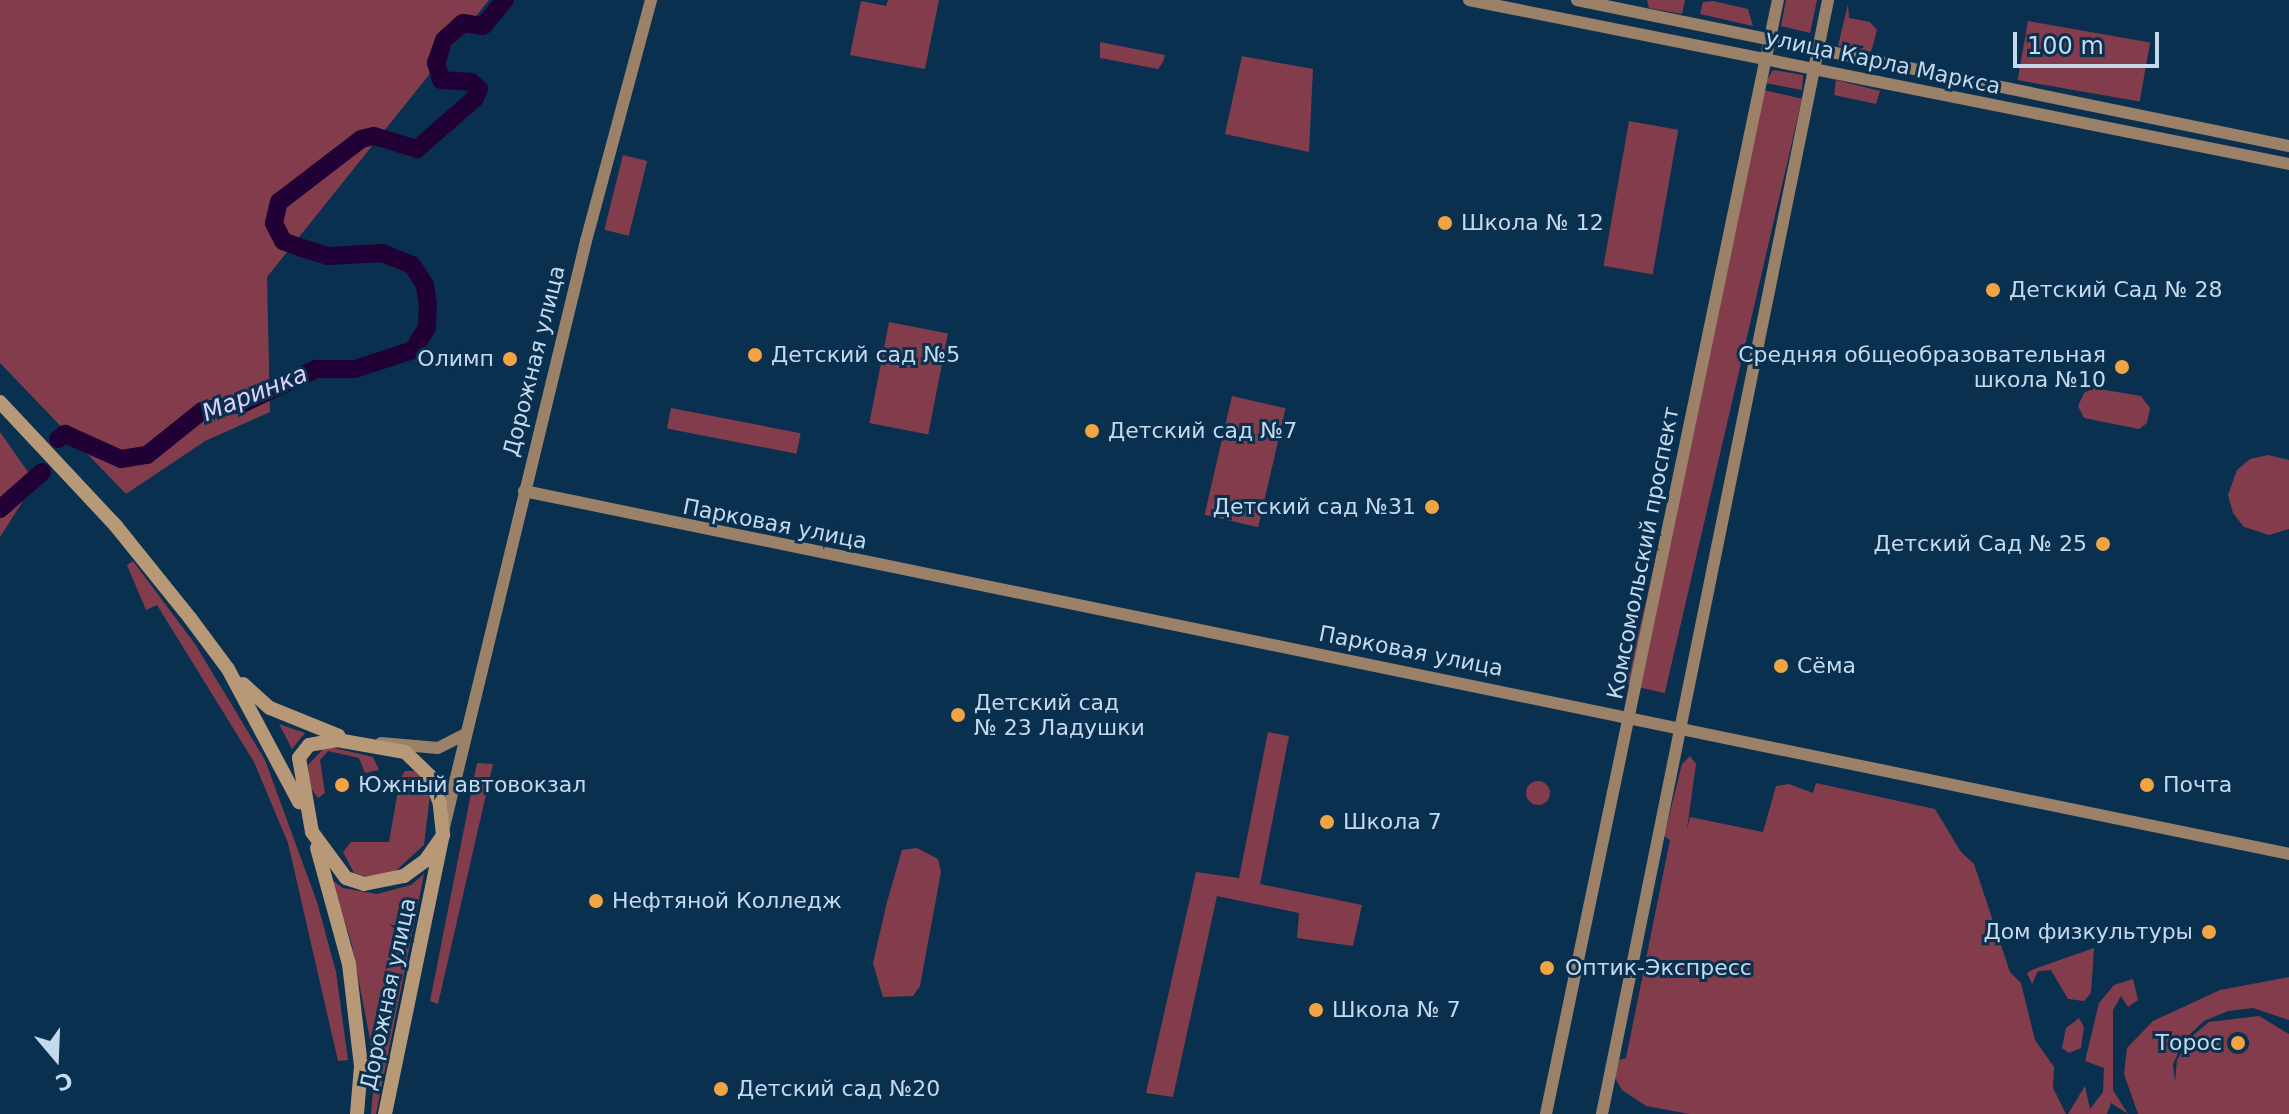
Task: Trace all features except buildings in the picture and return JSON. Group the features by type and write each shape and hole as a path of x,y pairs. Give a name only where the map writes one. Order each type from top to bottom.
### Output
{"main road":[{"name":"Дорожная улица","path":"385,1114 465,734 524,491 651,0"},
{"name":"улица Карла Маркса","path":"1469,0 1816,66 2289,164"},
{"name":"улица Карла Маркса","path":"1577,0 2289,146"},
{"name":"Комсомольский проспект","path":"1546,1114 1778,0"},
{"path":"1602,1114 1683,728 1828,0"},
{"path":"0,402 116,526 228,669 270,708 353,739 372,742 438,748 465,734"},
{"name":"Парковая улица","path":"524,491 2289,854"},
{"name":"Дорожная улица","path":"228,669 311,828 349,964 361,1066 357,1114"},
{"path":"353,739 309,745 299,758 311,828 340,873 364,884 390,881 415,870 443,831 425,768 405,752 372,742"}],"shaded area":[{"path":"0,0 489,0 267,277 270,412 205,441 126,494 0,363"},
{"path":"888,0 939,0 925,69 850,55 861,1 886,6"},
{"path":"1647,0 1685,0 1682,14 1649,8"},
{"path":"1786,0 1817,0 1810,33 1781,26"},
{"path":"1713,1 1748,9 1753,26 1700,14 1703,2"},
{"path":"1848,4 1849,18 1870,22 1877,30 1871,52 1838,46"},
{"path":"2028,21 2150,43 2140,102 2018,80"},
{"path":"1100,42 1165,55 1158,69 1100,58"},
{"path":"1242,56 1313,69 1309,152 1225,134"},
{"path":"1773,70 1803,75 1802,90 1765,83"},
{"path":"1836,80 1880,91 1876,104 1834,95"},
{"path":"1764,90 1802,99 1665,693 1627,684"},
{"path":"1629,121 1678,130 1653,274 1603,266"},
{"path":"623,155 647,161 629,236 604,230"},
{"path":"889,322 948,333 928,435 869,423"},
{"path":"2093,388 2141,396 2150,408 2147,423 2139,429 2084,418 2078,406 2084,393"},
{"path":"1232,396 1286,408 1258,527 1205,515"},
{"path":"671,408 801,433 797,454 667,429"},
{"path":"0,432 35,482 0,537"},
{"path":"2268,455 2289,460 2289,529 2269,535 2244,527 2233,513 2228,495 2237,470 2250,459"},
{"path":"133,561 195,644 265,760 317,902 336,972 348,1060 338,1061 288,843 254,762 157,605 146,610 127,565"},
{"path":"279,724 305,733 292,749"},
{"path":"1268,732 1289,736 1260,884 1362,905 1353,946 1297,938 1299,913 1217,896 1173,1097 1146,1093 1196,872 1239,878"},
{"path":"326,746 373,757 379,770 365,773 359,758 328,751 320,760 325,793 318,798 309,786 308,765"},
{"path":"1690,756 1696,764 1687,829 1690,817 1763,832 1776,786 1789,784 1813,793 1816,783 1935,809 1961,852 1974,864 2010,972 2021,983 2035,1040 2054,1067 2053,1088 2066,1114 1689,1114 1646,1106 1622,1090 1615,1078 1619,1060 1626,1058 1670,840 1664,836 1682,764"},
{"path":"477,763 493,764 438,1004 430,1001"},
{"path":"405,771 415,771 427,782 430,795 424,845 391,875 371,878 354,873 343,852 351,842 389,842 400,779"},
{"path":"1538,781 1547,784 1550,793 1547,802 1538,805 1529,802 1526,793 1529,784"},
{"path":"917,848 938,859 941,872 920,986 913,996 883,997 873,963 902,850"},
{"path":"424,874 376,1114 371,1114 375,1066 352,945 332,880 343,888 377,894 411,885"},
{"path":"2094,948 2091,993 2084,1001 2068,999 2051,970 2038,971 2032,984 2027,973"},
{"name":"Торос","path":"2289,977 2289,1020 2253,1008 2228,1011 2204,1021 2185,1039 2173,1064 2175,1082 2177,1060 2190,1038 2209,1022 2259,1016 2289,1034 2289,1114 2138,1114 2124,1074 2127,1048 2153,1021 2220,990"},
{"path":"2133,979 2138,1000 2128,1007 2121,996 2113,1010 2113,1090 2128,1114 2111,1103 2107,1114 2068,1114 2085,1086 2090,1109 2103,1092 2104,1068 2085,1061 2099,1003 2114,985"},
{"path":"2079,1018 2084,1027 2081,1048 2069,1053 2062,1048 2066,1028"}],"waterway":[{"name":"Маринка","path":"58,439 65,434 121,459 147,455 202,411 244,403 316,369 355,369 413,350 427,328 428,305 425,285 412,265 383,253 328,256 283,241 274,223 279,202 361,139 374,136 417,149 475,98 479,89 471,82 441,80 436,63 444,40 463,23 483,26 505,0"},
{"name":"Маринка","path":"0,509 42,472"}],"place":[{"name":"Школа № 12","path":"1445,223"},
{"name":"Детский Сад № 28","path":"1993,290"},
{"name":"Детский сад №5","path":"755,355"},
{"name":"Олимп","path":"510,359"},
{"name":"Средняя общеобразовательная школа №10","path":"2122,367"},
{"name":"Детский сад №7","path":"1092,431"},
{"name":"Детский сад №31","path":"1432,507"},
{"name":"Детский Сад № 25","path":"2103,544"},
{"name":"Сёма","path":"1781,666"},
{"name":"Детский сад № 23 Ладушки","path":"958,715"},
{"name":"Южный автовокзал","path":"342,785"},
{"name":"Почта","path":"2147,785"},
{"name":"Школа 7","path":"1327,822"},
{"name":"Нефтяной Колледж","path":"596,901"},
{"name":"Дом физкультуры","path":"2209,932"},
{"name":"Оптик-Экспресс","path":"1547,968"},
{"name":"Школа № 7","path":"1316,1010"},
{"name":"Торос","path":"2238,1043"},
{"name":"Детский сад №20","path":"721,1089"}]}
